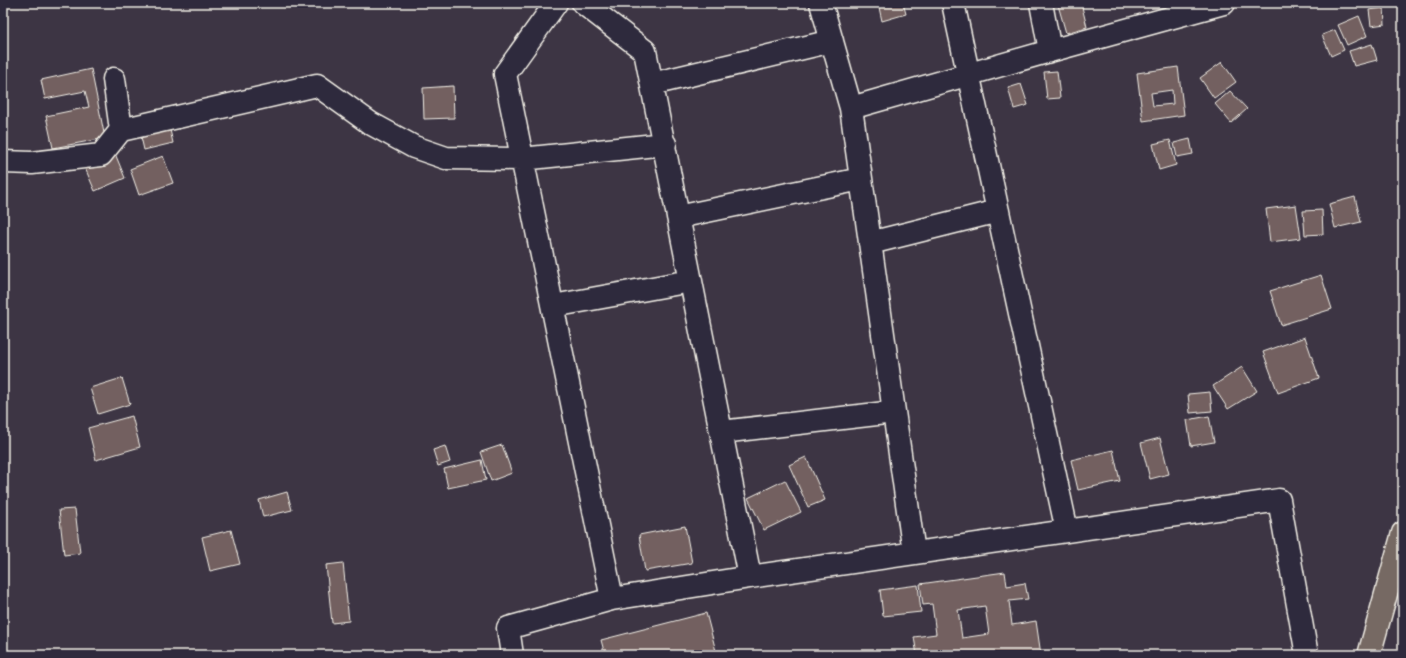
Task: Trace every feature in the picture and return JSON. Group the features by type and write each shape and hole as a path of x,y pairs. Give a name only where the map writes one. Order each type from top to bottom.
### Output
{"main road":[{"path":"1369,655 1403,533"}],"street":[{"path":"556,3 505,74 612,599"},
{"path":"583,3 645,51 665,144 678,217 750,577"},
{"path":"821,3 850,108 914,553"},
{"path":"953,3 1067,531"},
{"path":"1041,3 1050,51"},
{"path":"850,108 1224,3"},
{"path":"652,84 832,41"},
{"path":"114,79 121,130"},
{"path":"3,162 32,163 102,155 121,130 317,85 370,123 414,147 446,158 522,159 665,144"},
{"path":"678,217 861,179"},
{"path":"870,243 998,211"},
{"path":"553,306 691,281"},
{"path":"721,432 894,412"},
{"path":"512,655 508,628 612,599 750,577 1279,500 1307,655"}],"building":[{"path":"878,3 903,3 906,14 882,21"},
{"path":"1066,3 1081,3 1087,27 1066,33 1058,5"},
{"path":"1132,3 1155,3 1155,4 1132,5"},
{"path":"1384,8 1385,24 1371,26 1369,10"},
{"path":"1359,16 1367,36 1347,45 1338,25"},
{"path":"1335,30 1344,50 1331,56 1322,35"},
{"path":"1372,44 1377,60 1354,66 1349,51"},
{"path":"1222,62 1236,82 1214,98 1200,78"},
{"path":"1178,67 1184,115 1143,121 1137,73","holes":["1172,90 1173,104 1153,106 1151,93"]},
{"path":"91,69 105,138 53,148 46,116 89,107 85,91 45,99 41,80"},
{"path":"1057,71 1060,98 1047,99 1044,72"},
{"path":"1021,84 1028,105 1014,109 1008,88"},
{"path":"453,86 454,118 424,119 423,88"},
{"path":"1230,91 1247,109 1231,123 1215,104"},
{"path":"168,121 173,143 144,150 139,128"},
{"path":"1190,139 1193,154 1177,157 1174,143"},
{"path":"1170,140 1176,165 1159,170 1153,144"},
{"path":"116,156 125,178 95,191 85,168"},
{"path":"163,156 173,183 139,195 130,169"},
{"path":"1355,197 1361,222 1335,228 1329,204"},
{"path":"1296,205 1301,238 1270,242 1266,209"},
{"path":"1322,210 1323,234 1305,235 1303,211"},
{"path":"1321,275 1332,309 1281,325 1270,291"},
{"path":"1305,337 1319,378 1278,393 1263,352"},
{"path":"1242,367 1257,391 1228,409 1213,386"},
{"path":"122,378 130,404 98,414 90,388"},
{"path":"1210,392 1212,411 1190,413 1188,394"},
{"path":"132,416 140,447 96,460 88,428"},
{"path":"1209,416 1214,442 1191,446 1187,420"},
{"path":"1160,438 1169,474 1150,479 1141,443"},
{"path":"502,445 512,473 491,481 481,452"},
{"path":"445,446 450,462 438,466 433,450"},
{"path":"1113,450 1120,481 1078,490 1071,460"},
{"path":"806,457 825,500 808,507 789,465"},
{"path":"482,460 486,480 448,488 444,469"},
{"path":"785,480 801,512 764,530 748,498"},
{"path":"287,492 292,510 263,517 259,500"},
{"path":"75,509 80,553 64,555 59,510"},
{"path":"685,526 692,563 645,571 639,535"},
{"path":"231,530 240,564 210,571 202,537"},
{"path":"343,563 349,621 332,623 326,565"},
{"path":"1005,572 1007,586 1025,583 1028,599 1009,601 1012,625 1036,621 1041,655 917,655 914,637 936,634 932,604 923,605 920,584","holes":["985,606 989,634 962,638 958,610"]},
{"path":"918,585 921,612 883,616 880,590"},
{"path":"706,613 717,655 605,655 601,640"}]}
